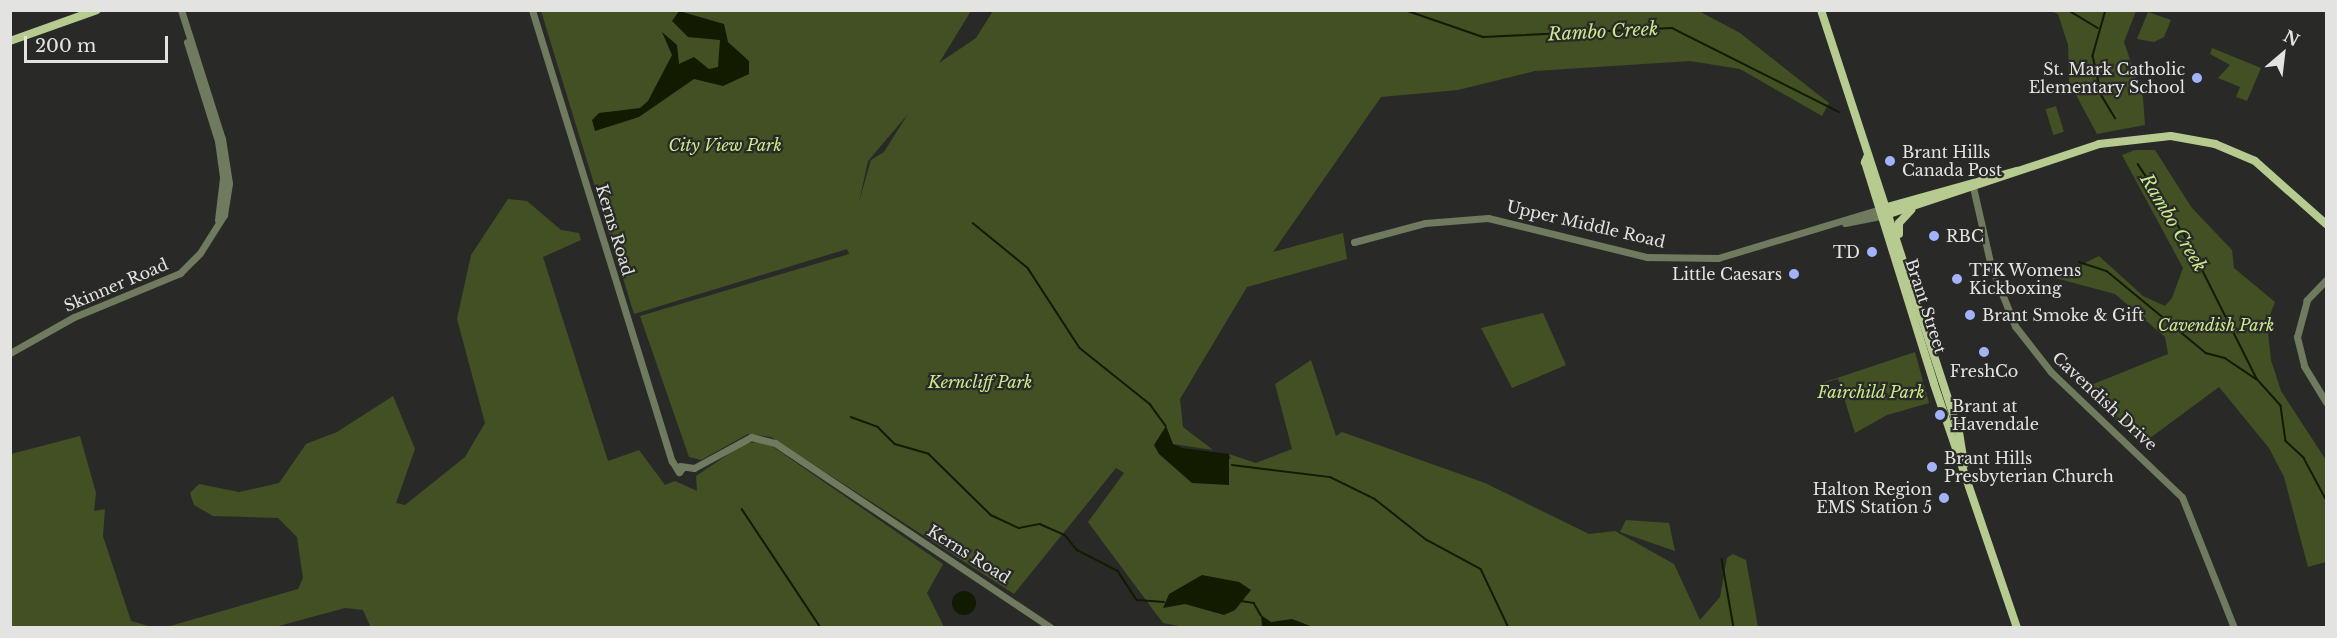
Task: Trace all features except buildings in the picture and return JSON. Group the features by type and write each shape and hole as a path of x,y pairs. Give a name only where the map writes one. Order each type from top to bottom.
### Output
{"main road":[{"path":"10,40 97,10"},
{"name":"Brant Street","path":"1821,10 1964,465 2018,627"},
{"name":"Upper Middle Road","path":"1885,211 2116,140 2194,139 2256,161 2326,224"},
{"name":"Upper Middle Road","path":"1885,211 1916,206 2017,171"},
{"path":"1899,245 1899,222 1916,206"},
{"name":"Brant Street","path":"1885,211 1899,245 1966,457 1964,465"}],"street":[{"name":"Skinner Road","path":"10,353 74,317 175,276 200,254 217,226 227,199 228,166 179,10"},
{"name":"Kerns Road","path":"532,10 673,457 682,470 705,463 745,439 761,437 1009,595 1051,627"},
{"name":"Cavendish Drive","path":"1972,187 1990,266 2016,326 2052,372 2182,497 2234,627"},
{"name":"Upper Middle Road","path":"1354,242 1432,222 1488,218 1637,255 1685,260 1731,256 1885,211"},
{"path":"2326,280 2307,300 2297,338 2304,366 2326,402"}],"green space":[{"path":"541,11 971,11 939,63 976,38 993,11 1699,11 1740,33 1829,103 1822,116 1740,69 1690,61 1535,71 1458,90 1381,97 1273,252 1343,233 1347,259 1247,287 1180,399 1183,427 1213,450 1173,444 1166,427 1162,438 1189,454 1231,459 1229,454 1256,463 1292,449 1275,384 1311,360 1336,436 1342,432 1485,483 1589,534 1615,531 1674,564 1700,620 1720,597 1727,558 1733,554 1746,560 1758,627 1184,627 1163,623 1088,522 1124,473 1116,468 1014,594 771,437 748,434 701,460 689,457 640,316 849,254 847,249 634,314","holes":["908,114 884,152 871,160 859,202 868,161"]},
{"path":"2051,11 2136,11 2124,42 2143,98 2145,125 2097,134 2069,82 2068,45 2058,14"},
{"path":"2148,12 2171,20 2164,37 2154,42 2137,39"},
{"path":"2212,48 2261,68 2247,101 2236,97 2240,87 2218,78 2230,65 2210,54"},
{"path":"2056,106 2064,132 2053,135 2045,109"},
{"name":"Cavendish Park","path":"2135,150 2155,150 2192,208 2232,250 2234,268 2275,302 2267,323 2271,360 2281,391 2326,460 2326,562 2308,567 2284,477 2269,448 2219,387 2142,444 2081,389 2168,354 2165,337 2115,294 2055,278 2099,256 2143,296 2165,306 2172,298 2183,268 2122,155"},
{"path":"508,199 527,201 561,230 579,233 581,240 543,257 608,461 639,450 665,485 675,481 697,491 696,476 745,443 766,442 943,564 927,593 944,627 371,628 363,610 345,608 275,627 163,628 298,589 303,578 297,537 278,518 213,516 194,505 190,493 199,484 239,492 279,483 306,444 337,432 393,396 415,449 396,503 405,505 465,457 485,423 457,319 471,255"},
{"path":"1543,313 1566,365 1512,388 1481,328"},
{"name":"Fairchild Park","path":"1915,352 1929,403 1887,415 1855,433 1838,379 1813,386"},
{"path":"80,436 96,493 94,511 105,509 103,536 131,621 152,627 11,627 11,454"},
{"path":"1626,520 1669,523 1675,551 1620,532"}],"shaded area":[{"path":"679,11 724,24 728,42 749,61 749,74 723,86 694,79 639,117 595,131 592,120 599,113 640,108 648,101 672,55 662,32 677,45 679,64 694,57 709,69 718,67 720,40 688,37 672,21"},
{"path":"1166,426 1173,444 1182,448 1229,454 1229,485 1192,483 1159,454 1154,445"},
{"path":"1202,575 1239,582 1251,590 1235,610 1224,615 1185,604 1163,608 1169,594"},
{"path":"964,591 973,594 976,603 973,612 964,615 955,612 952,603 955,594"},
{"path":"1261,615 1271,622 1292,619 1313,627 1262,627"}],"waterway":[{"name":"Rambo Creek","path":"1405,10 1483,37 1672,28 1839,112"},
{"path":"2068,10 2098,28"},
{"name":"Rambo Creek","path":"2106,10 2093,56 2102,96 2115,118"},
{"name":"Rambo Creek","path":"2138,164 2187,239 2257,379 2281,406 2286,441 2304,458 2326,499"},
{"path":"973,223 1028,268 1080,348 1150,404 1166,426"},
{"path":"2079,262 2107,271 2206,353 2225,358 2256,379"},
{"path":"851,417 878,427 895,444 929,454 991,515 1019,528 1040,524 1065,535 1077,550 1118,571 1137,600 1164,602"},
{"path":"1232,465 1330,477 1375,499 1427,540 1481,569 1509,628"},
{"path":"742,509 821,628"},
{"path":"1722,559 1734,628"},
{"path":"1241,601 1254,603 1261,615"}],"place":[{"name":"St. Mark Catholic Elementary School","path":"2197,78"},
{"name":"Brant Hills Canada Post","path":"1890,161"},
{"name":"RBC","path":"1934,236"},
{"name":"TD","path":"1872,252"},
{"name":"Little Caesars","path":"1794,274"},
{"name":"TFK Womens Kickboxing","path":"1957,279"},
{"name":"Brant Smoke & Gift","path":"1970,315"},
{"name":"FreshCo","path":"1984,352"},
{"name":"Brant at Havendale","path":"1940,415"},
{"name":"Brant Hills Presbyterian Church","path":"1932,467"},
{"name":"Halton Region EMS Station 5","path":"1944,498"}],"park label":[{"name":"City View Park","path":"725,145"},
{"name":"Kerncliff Park","path":"980,382"}]}
